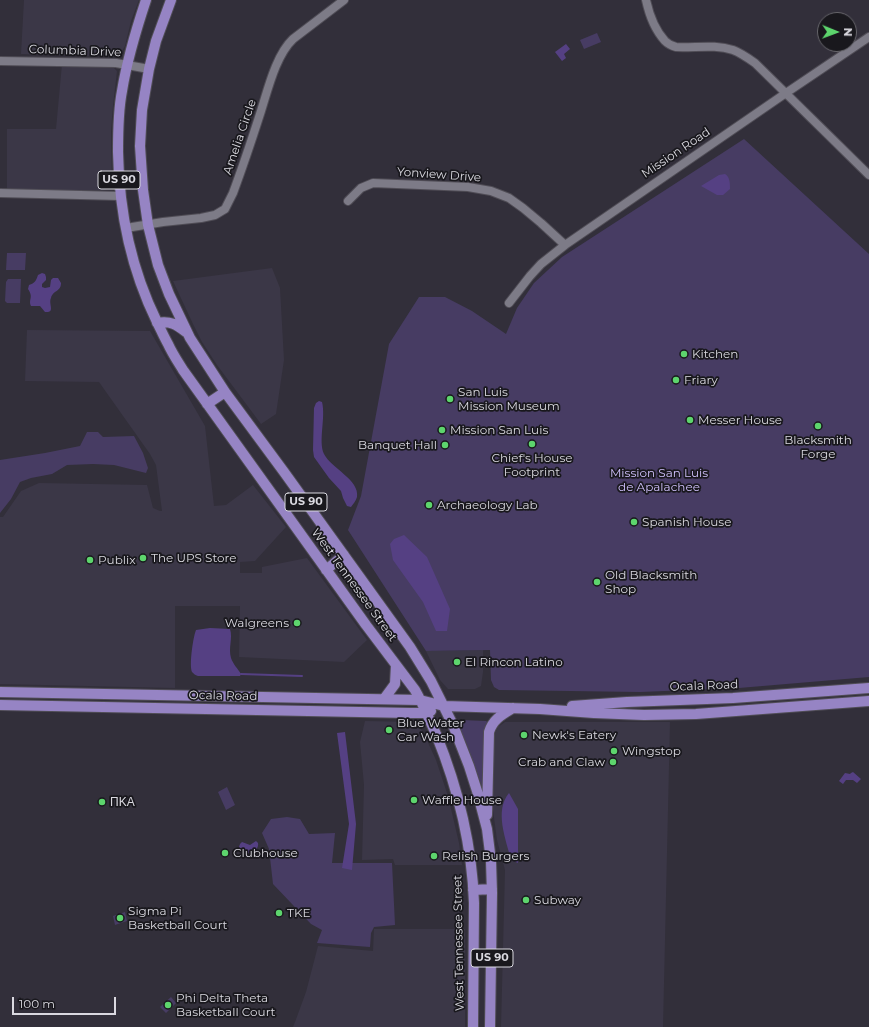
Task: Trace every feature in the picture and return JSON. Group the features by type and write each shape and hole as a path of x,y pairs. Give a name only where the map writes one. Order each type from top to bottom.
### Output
{"main road":[{"name":"West Tennessee Street","path":"146,0 134,38 121,92 118,134 120,196 129,247 138,276 167,344 184,370 326,570 415,690 426,713 440,745 456,791 469,852 473,890 473,1027"},
{"name":"West Tennessee Street","path":"171,0 156,41 149,69 142,110 140,146 143,190 148,225 158,265 169,294 188,334 225,392 410,647 431,681 453,724 469,766 487,829 491,861 492,952 490,1027"},
{"path":"157,323 169,322 188,334"},
{"path":"207,404 225,392"},
{"path":"326,570 344,556"},
{"path":"384,699 395,684 396,665"},
{"name":"Ocala Road","path":"594,709 627,702 733,698 869,688"},
{"name":"Ocala Road","path":"0,692 420,700 444,706 594,709 663,714 747,711 869,701"},
{"path":"663,701 663,714"},
{"name":"Ocala Road","path":"0,705 426,713 444,706"},
{"path":"487,829 487,769 489,732 495,720 513,708"},
{"path":"473,890 492,889"},
{"path":"473,953 492,952"}],"street":[{"name":"Amelia Circle","path":"126,228 201,218 215,215 225,209 233,193 272,77 284,50 293,39 344,0"},
{"path":"646,0 655,24 665,41 676,47 720,48 735,51 755,63 869,175"},
{"name":"Mission Road","path":"509,303 541,264 565,245 869,37"},
{"name":"Columbia Drive","path":"0,61 116,63 149,69"},
{"name":"Yonview Drive","path":"348,201 361,188 373,182 468,187 492,191 509,198 523,208 541,222 565,245"},
{"path":"0,193 120,196"},
{"path":"327,711 329,698"}],"shaded area":[{"path":"24,0 139,0 131,21 125,46 120,54 101,56 21,54"},
{"path":"566,44 570,49 564,54 566,58 562,61 555,52"},
{"path":"62,64 100,65 114,68 117,71 111,131 112,186 105,190 7,190 7,129 56,129"},
{"path":"725,174 729,178 730,189 723,195 717,195 701,186 719,175"},
{"path":"272,268 280,288 284,360 276,414 261,424 217,365 202,342 173,281"},
{"path":"42,273 45,274 46,280 42,284 42,287 50,287 51,280 53,278 58,278 61,283 60,288 52,295 50,300 51,310 48,312 45,312 40,306 31,306 30,304 31,294 28,289 29,285 34,283 38,275"},
{"path":"27,330 150,331 205,426 214,506 226,505 253,485 286,527 255,561 240,562 240,573 262,573 262,567 307,558 367,640 344,662 239,657 240,606 175,606 175,688 0,684 0,517 3,517 21,491 39,483 147,485 153,508 162,511 156,465 150,454 99,382 25,381"},
{"path":"319,401 322,402 323,408 322,449 328,459 350,480 357,491 357,497 351,507 347,506 341,491 329,478 314,457 314,408 316,403"},
{"path":"404,535 427,557 450,609 447,631 436,631 423,602 393,560 390,544 394,539"},
{"path":"210,628 230,629 231,658 241,674 240,676 198,676 192,672 191,664 193,641 196,630"},
{"name":"El Rincon Latino","path":"483,650 483,672 481,686 475,689 448,689 440,680 426,651"},
{"path":"365,721 413,722 418,725 424,734 436,760 448,796 459,843 462,865 395,865 393,859 362,860 364,785 360,742"},
{"path":"505,722 670,722 663,1027 501,1027 505,870 497,840 493,810 494,735 498,727"},
{"path":"345,732 356,824 352,870 342,868 349,824 337,733"},
{"path":"853,772 861,779 857,783 853,780 846,780 843,784 839,781 845,773 850,774"},
{"path":"509,793 518,809 518,863 511,860 502,825 502,808"},
{"path":"256,841 258,846 251,854 245,852 239,847 242,842 250,845"},
{"path":"374,929 465,929 465,1027 293,1027 306,992 318,946 373,951"}],"green space":[{"path":"597,33 601,42 584,49 580,40"},
{"name":"Mission San Luis de Apalachee","path":"744,139 869,254 869,677 739,688 640,692 499,690 494,687 491,680 490,650 426,651 348,530 361,496 389,344 419,297 445,297 472,311 506,334 517,308 534,283 562,257"},
{"path":"7,253 26,253 25,270 6,270"},
{"path":"8,279 21,279 20,303 7,303 5,301 6,282"},
{"path":"87,432 98,432 103,437 134,436 143,453 148,468 146,473 114,465 67,465 52,474 31,478 20,482 11,499 0,513 0,460 80,446"},
{"path":"461,720 486,721 489,723 483,790 459,726 461,726 459,722"},
{"path":"227,787 235,805 226,810 218,792"},
{"path":"287,817 300,819 309,834 335,833 332,863 392,863 395,925 374,927 371,933 370,947 317,943 322,930 311,924 273,884 269,849 262,833 271,819"},
{"name":"Sigma Pi Basketball Court","path":"125,912 127,921 115,925 113,916"},
{"name":"Phi Delta Theta Basketball Court","path":"171,997 176,1003 166,1013 160,1007"}],"waterway":[{"path":"241,674 302,676"}],"place":[{"name":"Kitchen","path":"684,354"},
{"name":"Friary","path":"676,380"},
{"name":"San Luis Mission Museum","path":"450,399"},
{"name":"Messer House","path":"690,420"},
{"name":"Blacksmith Forge","path":"818,426"},
{"name":"Mission San Luis","path":"442,430"},
{"name":"Chief's House Footprint","path":"532,444"},
{"name":"Banquet Hall","path":"445,445"},
{"name":"Archaeology Lab","path":"429,505"},
{"name":"Spanish House","path":"634,522"},
{"name":"The UPS Store","path":"143,558"},
{"name":"Publix","path":"90,560"},
{"name":"Old Blacksmith Shop","path":"597,582"},
{"name":"Walgreens","path":"297,623"},
{"name":"El Rincon Latino","path":"457,662"},
{"name":"Blue Water Car Wash","path":"389,730"},
{"name":"Newk's Eatery","path":"524,735"},
{"name":"Wingstop","path":"614,751"},
{"name":"Crab and Claw","path":"613,762"},
{"name":"Waffle House","path":"414,800"},
{"name":"ΠΚΑ","path":"102,802"},
{"name":"Clubhouse","path":"225,853"},
{"name":"Relish Burgers","path":"434,856"},
{"name":"Subway","path":"526,900"},
{"name":"TKE","path":"279,913"},
{"name":"Sigma Pi Basketball Court","path":"120,918"},
{"name":"Phi Delta Theta Basketball Court","path":"168,1005"}]}
